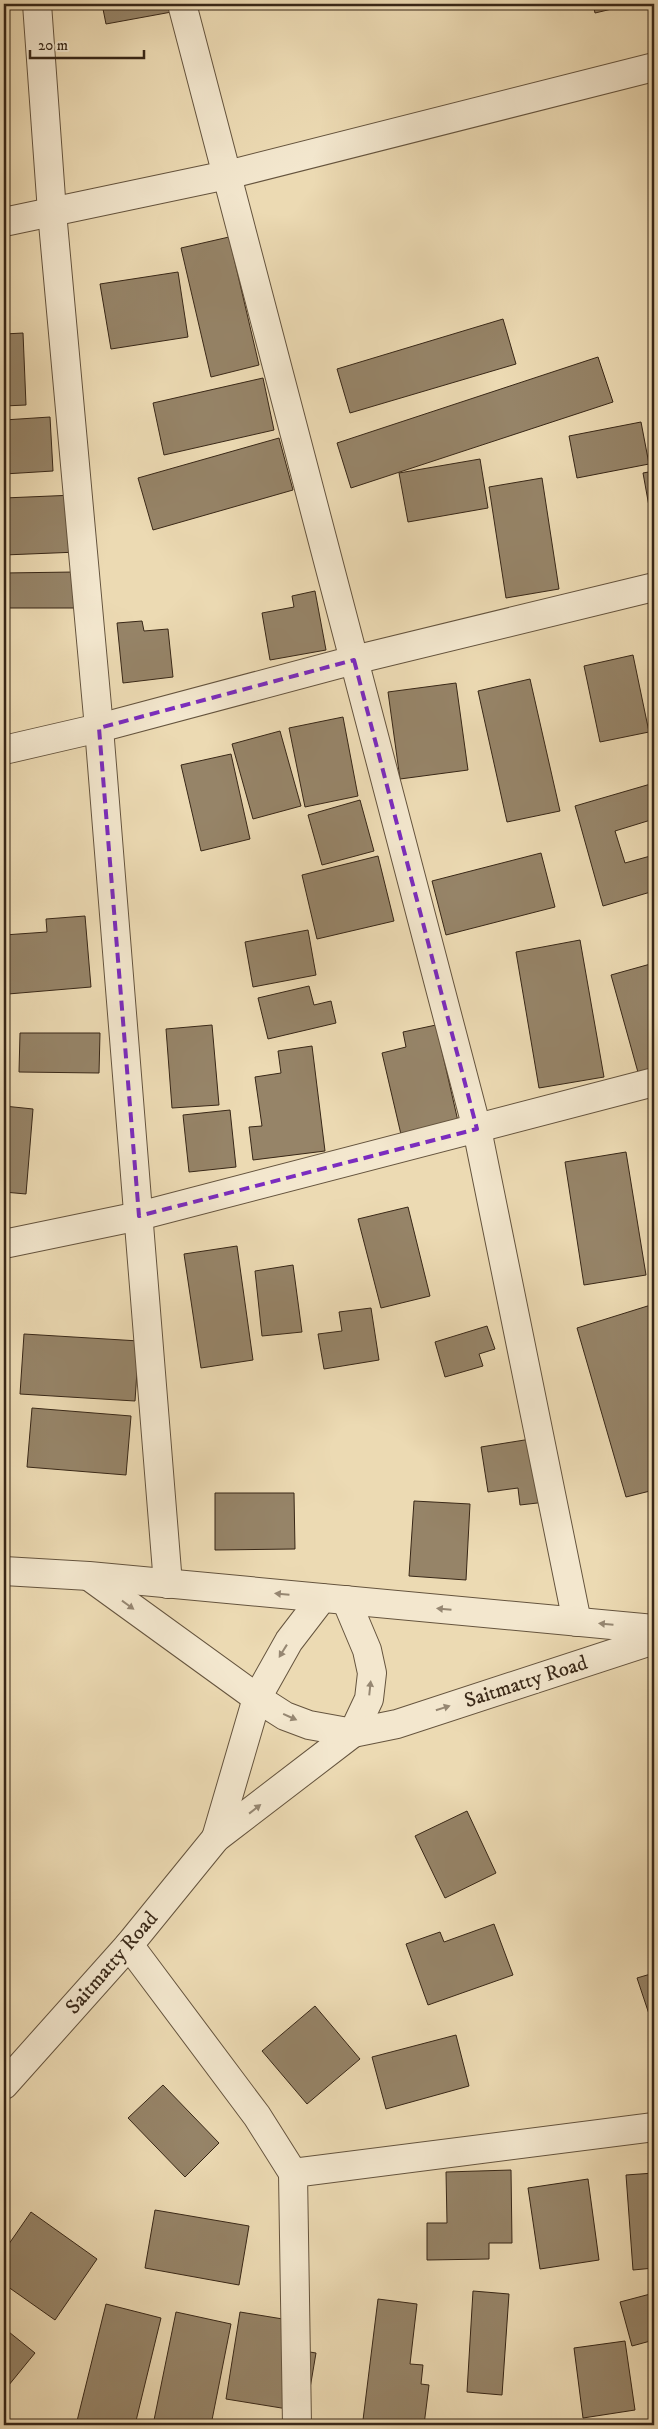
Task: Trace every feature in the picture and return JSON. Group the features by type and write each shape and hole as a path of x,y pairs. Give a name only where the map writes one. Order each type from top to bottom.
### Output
{"street":[{"path":"37,4 52,212 99,728 168,1584"},
{"path":"182,4 477,1129 577,1622"},
{"path":"4,222 227,175 654,67"},
{"path":"4,750 99,728 354,660 654,588"},
{"path":"4,1244 139,1216 654,1082"},
{"path":"4,1571 89,1576 654,1628"},
{"path":"89,1576 257,1698 285,1716 308,1725 353,1733"},
{"path":"216,1838 257,1698 289,1641 334,1599"},
{"path":"216,1838 353,1733 369,1699 372,1673 367,1650 334,1599"},
{"name":"Saitmatty Road","path":"353,1733 397,1724 654,1640"},
{"name":"Saitmatty Road","path":"4,2085 129,1946 216,1838"},
{"path":"129,1946 257,2116 293,2173 297,2425"},
{"path":"293,2173 654,2127"}],"highlighted area":[{"path":"354,660 477,1129 139,1216 99,728"}],"building":[{"path":"102,4 175,4 177,11 106,24"},
{"path":"233,4 252,4 234,9"},
{"path":"593,4 633,4 595,13"},
{"path":"229,237 259,365 211,377 181,248"},
{"path":"178,272 188,337 111,349 100,284"},
{"path":"503,319 516,364 350,413 337,369"},
{"path":"23,333 26,405 4,406 4,334"},
{"path":"598,357 613,402 351,488 337,443"},
{"path":"263,378 274,430 164,455 153,403"},
{"path":"50,417 53,471 4,474 4,420"},
{"path":"641,422 649,464 577,478 569,436"},
{"path":"279,438 293,490 153,530 138,478"},
{"path":"480,459 488,508 408,522 399,473"},
{"path":"654,471 654,534 643,473"},
{"path":"542,478 559,589 506,598 489,487"},
{"path":"75,495 78,552 4,555 4,498"},
{"path":"74,572 74,608 4,608 4,573"},
{"path":"315,591 326,650 270,660 262,613 294,607 292,596"},
{"path":"142,621 144,631 168,629 173,677 123,683 117,623"},
{"path":"654,646 654,676 649,647"},
{"path":"633,655 649,732 600,742 584,666"},
{"path":"530,679 560,811 507,822 478,691"},
{"path":"456,683 468,770 400,779 388,692"},
{"path":"343,717 358,796 305,807 289,728"},
{"path":"280,731 301,806 253,819 232,744"},
{"path":"231,754 250,839 201,851 181,765"},
{"path":"654,783 654,819 615,831 625,863 654,855 654,891 603,906 575,806"},
{"path":"360,800 374,851 322,865 308,815"},
{"path":"5,832 5,926 4,926"},
{"path":"541,853 555,907 446,935 432,881"},
{"path":"378,856 394,921 317,939 302,875"},
{"path":"85,916 91,987 8,994 4,935 47,932 46,919"},
{"path":"308,930 316,975 253,987 245,942"},
{"path":"580,940 604,1077 539,1088 516,952"},
{"path":"654,963 654,1072 639,1076 611,975"},
{"path":"309,986 314,1005 331,1001 336,1023 268,1039 258,998"},
{"path":"212,1025 219,1105 172,1108 166,1029"},
{"path":"436,1025 460,1130 403,1143 382,1053 406,1047 403,1032"},
{"path":"20,1033 100,1033 99,1073 19,1072"},
{"path":"312,1046 325,1151 253,1160 249,1127 262,1126 255,1077 281,1073 278,1051"},
{"path":"4,1106 33,1109 26,1194 4,1192"},
{"path":"230,1110 236,1167 189,1172 183,1115"},
{"path":"626,1152 646,1275 584,1285 565,1162"},
{"path":"408,1207 430,1296 381,1308 358,1219"},
{"path":"237,1246 253,1360 201,1368 184,1254"},
{"path":"293,1265 302,1332 262,1336 255,1271"},
{"path":"654,1304 654,1490 626,1497 577,1328"},
{"path":"371,1308 379,1360 324,1369 318,1334 342,1331 339,1312"},
{"path":"487,1326 495,1349 479,1354 483,1366 445,1377 435,1342"},
{"path":"24,1334 139,1341 135,1401 20,1394"},
{"path":"32,1408 131,1416 126,1475 27,1467"},
{"path":"537,1438 546,1502 520,1505 518,1488 488,1492 481,1447"},
{"path":"215,1493 294,1493 295,1549 215,1550"},
{"path":"414,1501 470,1504 466,1580 409,1576"},
{"path":"467,1811 496,1873 445,1898 415,1836"},
{"path":"494,1924 513,1975 428,2005 406,1944 440,1932 444,1942"},
{"path":"654,1973 654,2029 637,1978"},
{"path":"315,2006 360,2059 307,2104 262,2051"},
{"path":"456,2035 469,2086 386,2109 372,2057"},
{"path":"654,2041 654,2060 649,2042"},
{"path":"163,2085 219,2143 185,2177 128,2118"},
{"path":"511,2170 512,2243 489,2243 489,2259 427,2260 427,2223 447,2223 446,2172"},
{"path":"654,2173 654,2268 633,2270 626,2175"},
{"path":"588,2179 599,2260 540,2269 528,2188"},
{"path":"155,2210 249,2226 239,2285 145,2268"},
{"path":"31,2212 97,2259 55,2320 4,2284 4,2251"},
{"path":"473,2291 509,2294 502,2395 467,2392"},
{"path":"654,2293 654,2340 632,2346 620,2302"},
{"path":"378,2299 417,2304 410,2364 423,2365 421,2384 429,2385 424,2425 401,2425 363,2420"},
{"path":"106,2304 161,2318 135,2425 95,2425 77,2421"},
{"path":"176,2312 231,2324 211,2425 153,2425"},
{"path":"240,2312 295,2321 291,2349 316,2353 306,2412 226,2399"},
{"path":"4,2328 35,2353 4,2391"},
{"path":"625,2341 635,2410 583,2418 574,2348"}]}
